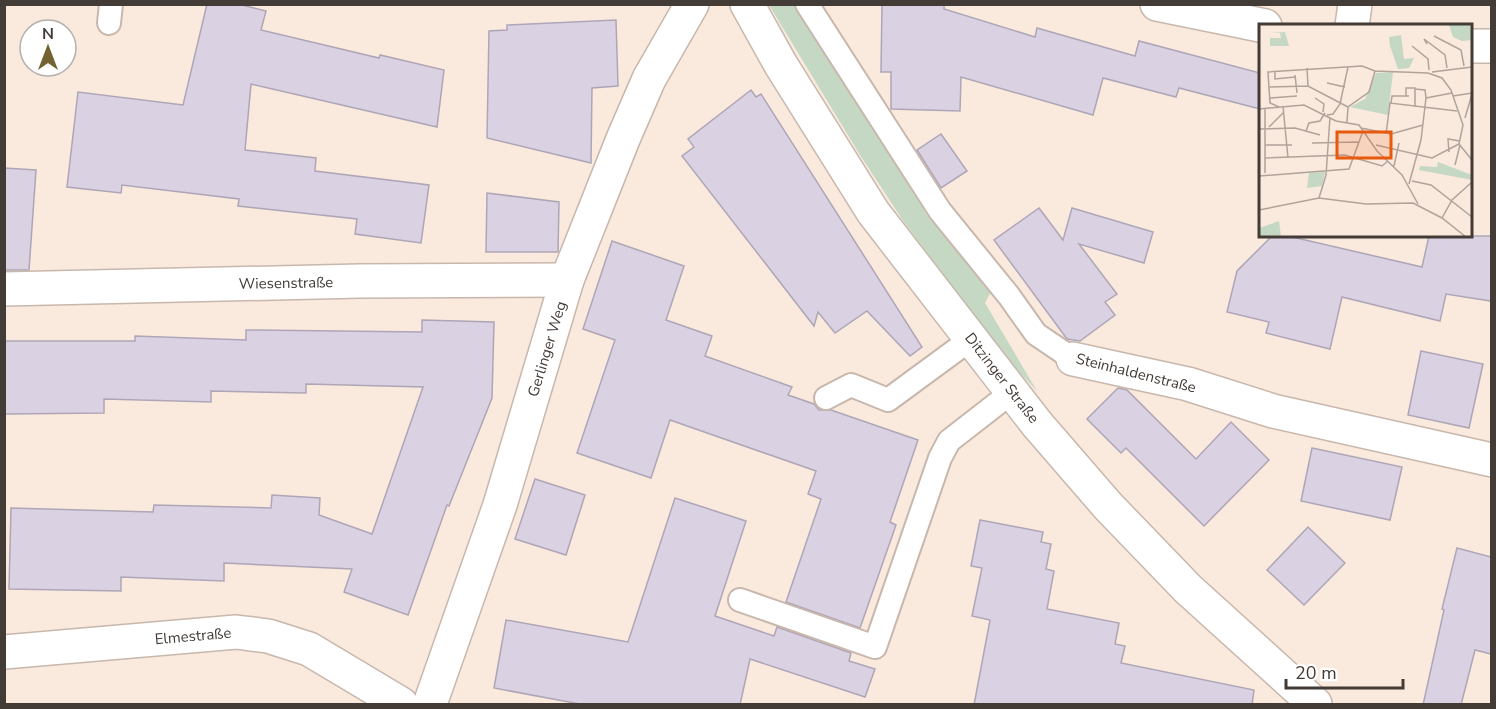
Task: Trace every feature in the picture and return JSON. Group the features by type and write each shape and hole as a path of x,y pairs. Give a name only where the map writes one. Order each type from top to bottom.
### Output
{"street":[{"name":"Gerlinger Weg","path":"430,705 500,505 567,280 649,79 692,4"},
{"name":"Ditzinger Straße","path":"747,4 781,65 873,212 1012,392 1108,507 1188,589 1316,705"},
{"path":"1156,4 1259,25"},
{"path":"1352,24 1355,4"},
{"path":"1472,46 1491,46"},
{"name":"Wiesenstraße","path":"4,290 360,281 567,280"},
{"name":"Steinhaldenstraße","path":"1073,359 1188,384 1273,411 1491,460"},
{"name":"Elmestraße","path":"4,652 236,632 268,636 309,649 401,705"}],"lane":[{"name":"Steinhaldenstraße","path":"807,4 939,211 1009,296 1036,334 1073,359"},
{"path":"826,398 850,385 888,400 971,339"},
{"path":"740,600 875,646 939,458 949,441 1012,392"}],"green space":[{"path":"769,5 795,5 927,215 990,293 985,303 1037,391 1007,359 904,222 860,155"}],"building":[{"path":"207,4 238,4 266,11 261,30 379,58 380,55 444,70 437,127 251,84 245,150 316,158 315,171 429,185 421,243 355,234 357,219 238,206 239,199 122,185 121,193 67,187 78,92 183,105"},
{"path":"882,4 944,4 944,9 1035,37 1037,28 1135,56 1139,41 1259,73 1259,109 1179,88 1176,97 1103,78 1093,115 961,77 960,111 891,109 891,72 881,72"},
{"path":"616,20 618,86 592,88 591,163 487,138 489,31 507,30 507,25"},
{"path":"751,90 756,97 761,94 922,347 910,356 867,311 835,333 818,312 814,326 682,156 694,147 688,139"},
{"path":"941,134 967,171 941,188 917,150"},
{"path":"4,168 36,170 29,270 4,270"},
{"path":"487,193 559,202 558,252 486,252"},
{"path":"1039,208 1063,240 1072,208 1153,232 1144,263 1079,244 1117,294 1105,302 1115,315 1080,341 1067,339 994,240"},
{"path":"1491,236 1491,301 1446,294 1440,321 1342,297 1330,349 1266,333 1269,322 1227,312 1237,271 1271,237 1292,237 1422,267 1429,237"},
{"path":"612,241 684,266 666,320 712,336 705,356 792,387 788,395 814,404 819,410 831,410 918,440 890,522 896,525 860,628 786,602 821,499 808,494 816,471 670,420 651,478 577,453 615,340 583,329"},
{"path":"422,320 494,322 492,398 449,506 447,505 408,615 344,592 352,569 224,563 224,581 121,577 121,591 9,589 11,508 153,512 154,505 271,508 272,495 320,498 319,515 372,534 423,387 306,384 306,393 211,391 211,402 104,399 104,413 4,414 4,341 135,341 135,336 246,340 246,330 422,332"},
{"path":"1421,351 1483,364 1469,428 1408,415"},
{"path":"1118,388 1127,390 1196,459 1231,422 1269,460 1204,526 1126,448 1121,453 1087,419"},
{"path":"1312,448 1402,467 1390,520 1301,501"},
{"path":"535,479 585,495 566,555 515,539"},
{"path":"675,498 746,521 715,616 774,636 777,627 851,653 849,661 875,669 865,697 750,659 740,705 585,705 494,688 506,620 628,642"},
{"path":"980,520 1043,532 1041,542 1051,544 1046,569 1054,571 1047,609 1119,623 1115,644 1125,646 1121,663 1254,690 1252,705 974,705 990,620 972,616 982,568 971,566"},
{"path":"1308,527 1345,563 1304,605 1267,570"},
{"path":"1457,548 1491,557 1491,654 1475,650 1461,705 1423,705 1444,610 1442,609"}]}
